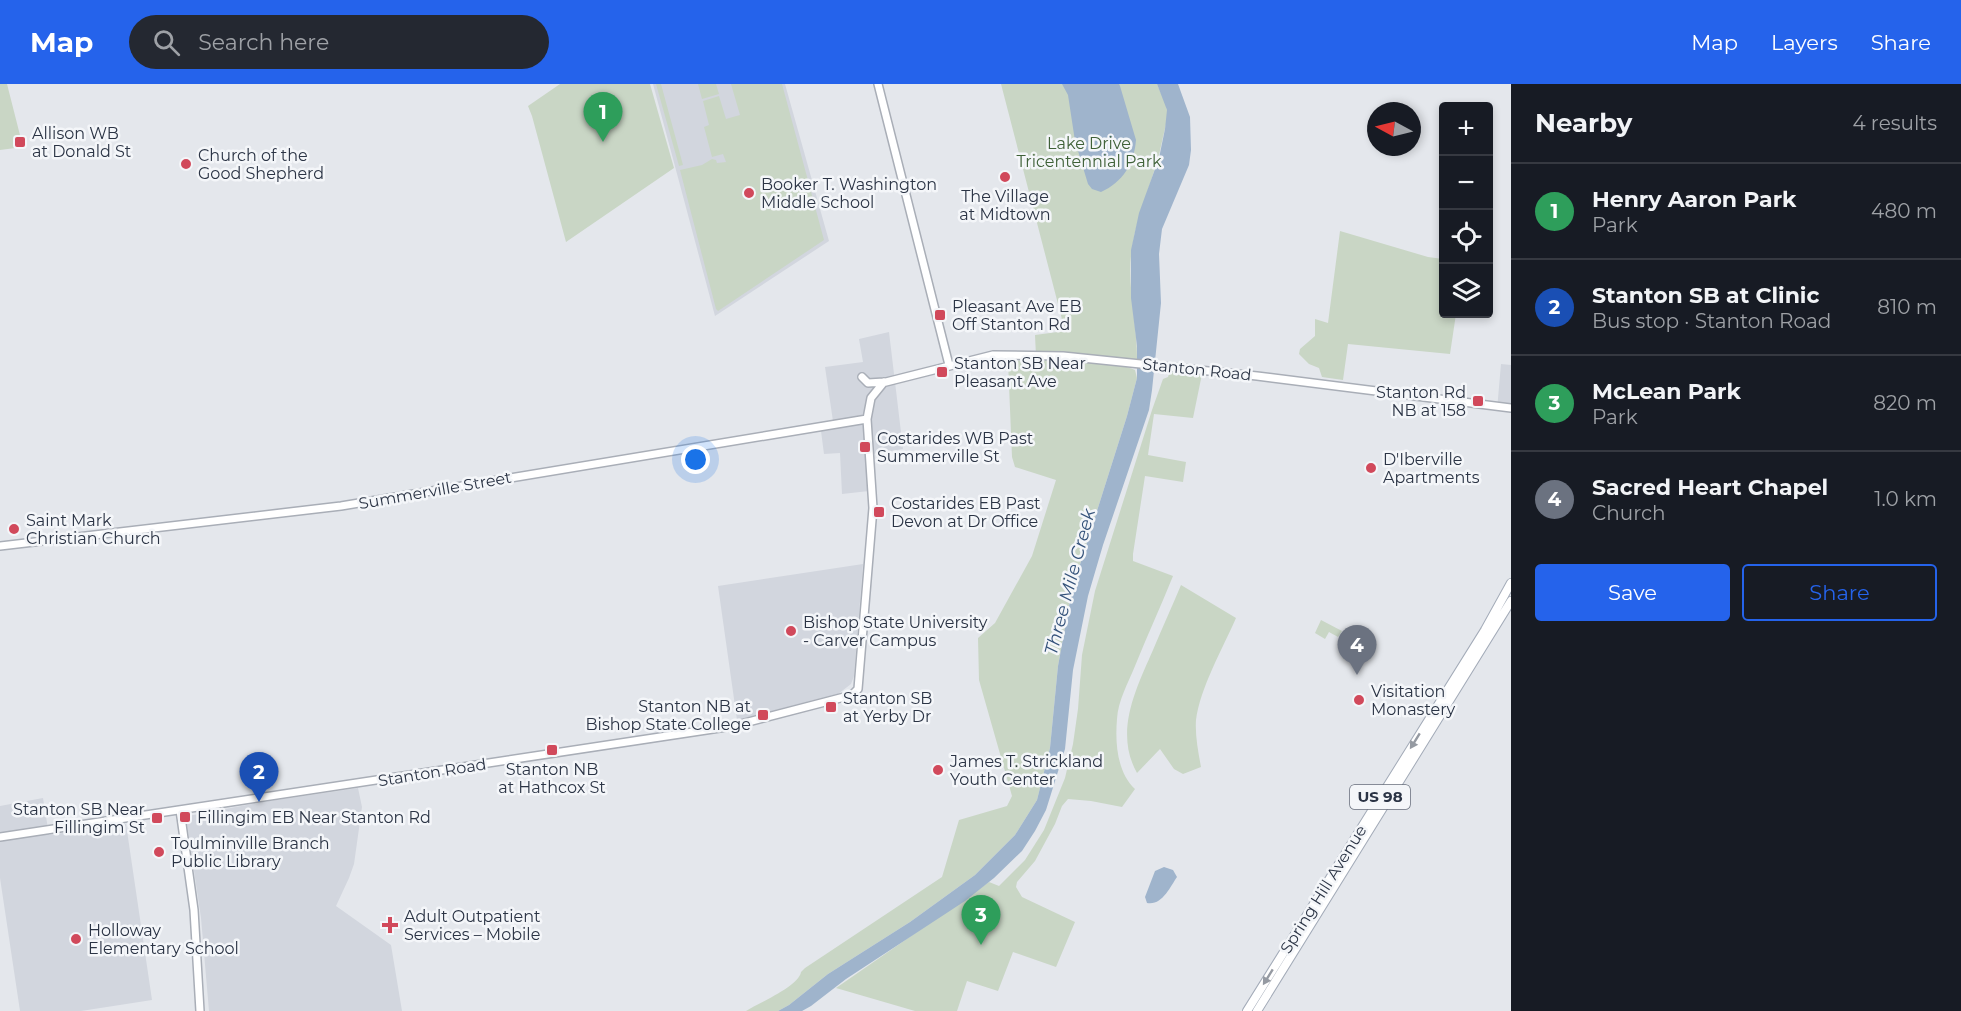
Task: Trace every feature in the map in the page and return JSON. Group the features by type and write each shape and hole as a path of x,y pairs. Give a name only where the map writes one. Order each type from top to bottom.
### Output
{"main road":[{"name":"Spring Hill Avenue","path":"1247,1011 1485,630 1511,583"},
{"name":"Spring Hill Avenue","path":"1257,1011 1511,601"}],"street":[{"path":"878,84 949,365"},
{"name":"Stanton Road","path":"862,377 868,383 884,382 993,355 1063,356 1166,366 1511,408"},
{"path":"864,408 870,392 884,382"},
{"path":"867,419 871,398 884,382"},
{"name":"Stanton Road","path":"0,837 733,726 852,695 858,689 873,508 867,419"},
{"name":"Summerville Street","path":"0,546 341,506 867,419"},
{"path":"180,810 193,904 200,1011"}],"shaded area":[{"name":"Booker T. Washington Middle School","path":"653,84 785,84 829,241 715,316"},
{"path":"889,332 903,449 867,455 869,491 842,494 840,453 824,454 821,431 834,428 825,367 863,362 859,339"},
{"path":"1501,364 1511,365 1511,412 1497,410"},
{"name":"Bishop State University - Carver Campus","path":"863,564 854,676 851,684 838,694 737,720 718,586"},
{"path":"358,788 362,807 354,864 336,906 391,945 402,1011 209,1011 201,918 186,817 263,802"},
{"name":"Holloway Elementary School","path":"43,798 49,835 126,824 152,1000 81,1011 20,1011 0,878 0,806"}],"green space":[{"path":"0,84 7,84 23,147 0,150"},
{"path":"560,84 650,84 674,168 566,242 528,106"},
{"path":"656,84 661,84 683,165 679,166"},
{"path":"698,84 716,84 719,94 702,99"},
{"name":"Booker T. Washington Middle School","path":"731,84 782,84 824,240 718,311 680,170 702,165 712,159 717,163 726,162 723,154 712,157 704,127 709,125 703,101 719,96 726,119 740,115"},
{"name":"Lake Drive Tricentennial Park","path":"1001,84 1157,84 1166,107 1167,120 1132,248 1130,277 1137,363 1036,356 1035,335 1065,331"},
{"path":"1340,231 1439,258 1439,318 1455,318 1450,354 1348,344 1343,380 1322,377 1319,368 1309,364 1299,354 1300,349 1315,336 1315,319 1328,323"},
{"path":"1073,360 1107,363 1135,370 1137,378 1072,590 1058,666 1050,748 1037,800 1015,835 975,875 910,922 828,974 789,1005 778,1011 746,1011 778,994 793,983 805,968 942,877 959,820 1007,806 1012,796 979,680 978,638 995,623 1032,556 1056,480 1015,467 1012,457 1008,361"},
{"path":"1170,371 1202,374 1193,418 1154,414 1148,455 1186,462 1183,482 1145,476 1133,561 1173,576 1119,706 1116,728 1118,757 1124,774 1135,789 1122,807 1068,799 1062,806 1035,861 1017,882 1016,887 1022,897 1075,922 1056,967 1013,952 998,991 967,981 957,1011 915,1011 836,988 989,882 999,886 1025,860 1044,830 1065,778 1073,744 1082,655 1095,591 1152,410 1163,379 1168,377"},
{"path":"1181,585 1236,618 1207,682 1198,708 1196,731 1201,767 1183,774 1174,769 1160,749 1137,773 1130,758 1127,742 1130,711 1140,680"},
{"path":"1321,620 1342,631 1338,637 1329,632 1325,639 1315,633"}],"water":[{"path":"1062,84 1119,84 1120,86 1136,140 1135,149 1126,171 1115,183 1101,192 1092,189 1088,184 1075,141 1068,95"},
{"path":"1157,84 1178,84 1190,117 1189,165 1162,229 1159,254 1161,303 1149,410 1088,596 1073,670 1065,749 1046,810 1022,851 994,878 965,901 846,979 811,1006 802,1011 778,1011 828,974 910,922 975,875 1015,835 1037,800 1050,748 1058,666 1072,590 1137,378 1137,346 1131,298 1131,250 1139,213 1159,158 1165,129 1167,110"},
{"path":"1164,867 1173,870 1177,877 1161,899 1147,903 1145,897 1155,871"}],"place":[{"name":"Allison WB at Donald St","path":"20,142"},
{"name":"Henry Aaron Park","path":"603,142"},
{"name":"Church of the Good Shepherd","path":"186,164"},
{"name":"The Village at Midtown","path":"1005,177"},
{"name":"Booker T. Washington Middle School","path":"749,193"},
{"name":"Pleasant Ave EB Off Stanton Rd","path":"940,315"},
{"name":"Stanton SB Near Pleasant Ave","path":"942,372"},
{"name":"Stanton Rd NB at 158","path":"1478,401"},
{"name":"Costarides WB Past Summerville St","path":"865,447"},
{"name":"D'Iberville Apartments","path":"1371,468"},
{"name":"Costarides EB Past Devon at Dr Office","path":"879,512"},
{"name":"Saint Mark Christian Church","path":"14,529"},
{"name":"Bishop State University - Carver Campus","path":"791,631"},
{"name":"Sacred Heart Chapel","path":"1357,675"},
{"name":"Visitation Monastery","path":"1359,700"},
{"name":"Stanton SB at Yerby Dr","path":"831,707"},
{"name":"Stanton NB at Bishop State College","path":"763,715"},
{"name":"Stanton NB at Hathcox St","path":"552,750"},
{"name":"James T. Strickland Youth Center","path":"938,770"},
{"name":"Stanton SB at Clinic","path":"259,802"},
{"name":"Fillingim EB Near Stanton Rd","path":"185,817"},
{"name":"Stanton SB Near Fillingim St","path":"157,818"},
{"name":"Toulminville Branch Public Library","path":"159,852"},
{"name":"Adult Outpatient Services – Mobile","path":"390,925"},
{"name":"Holloway Elementary School","path":"76,939"},
{"name":"McLean Park","path":"981,945"}],"water label":[{"name":"Three Mile Creek","path":"1070,582"}]}
